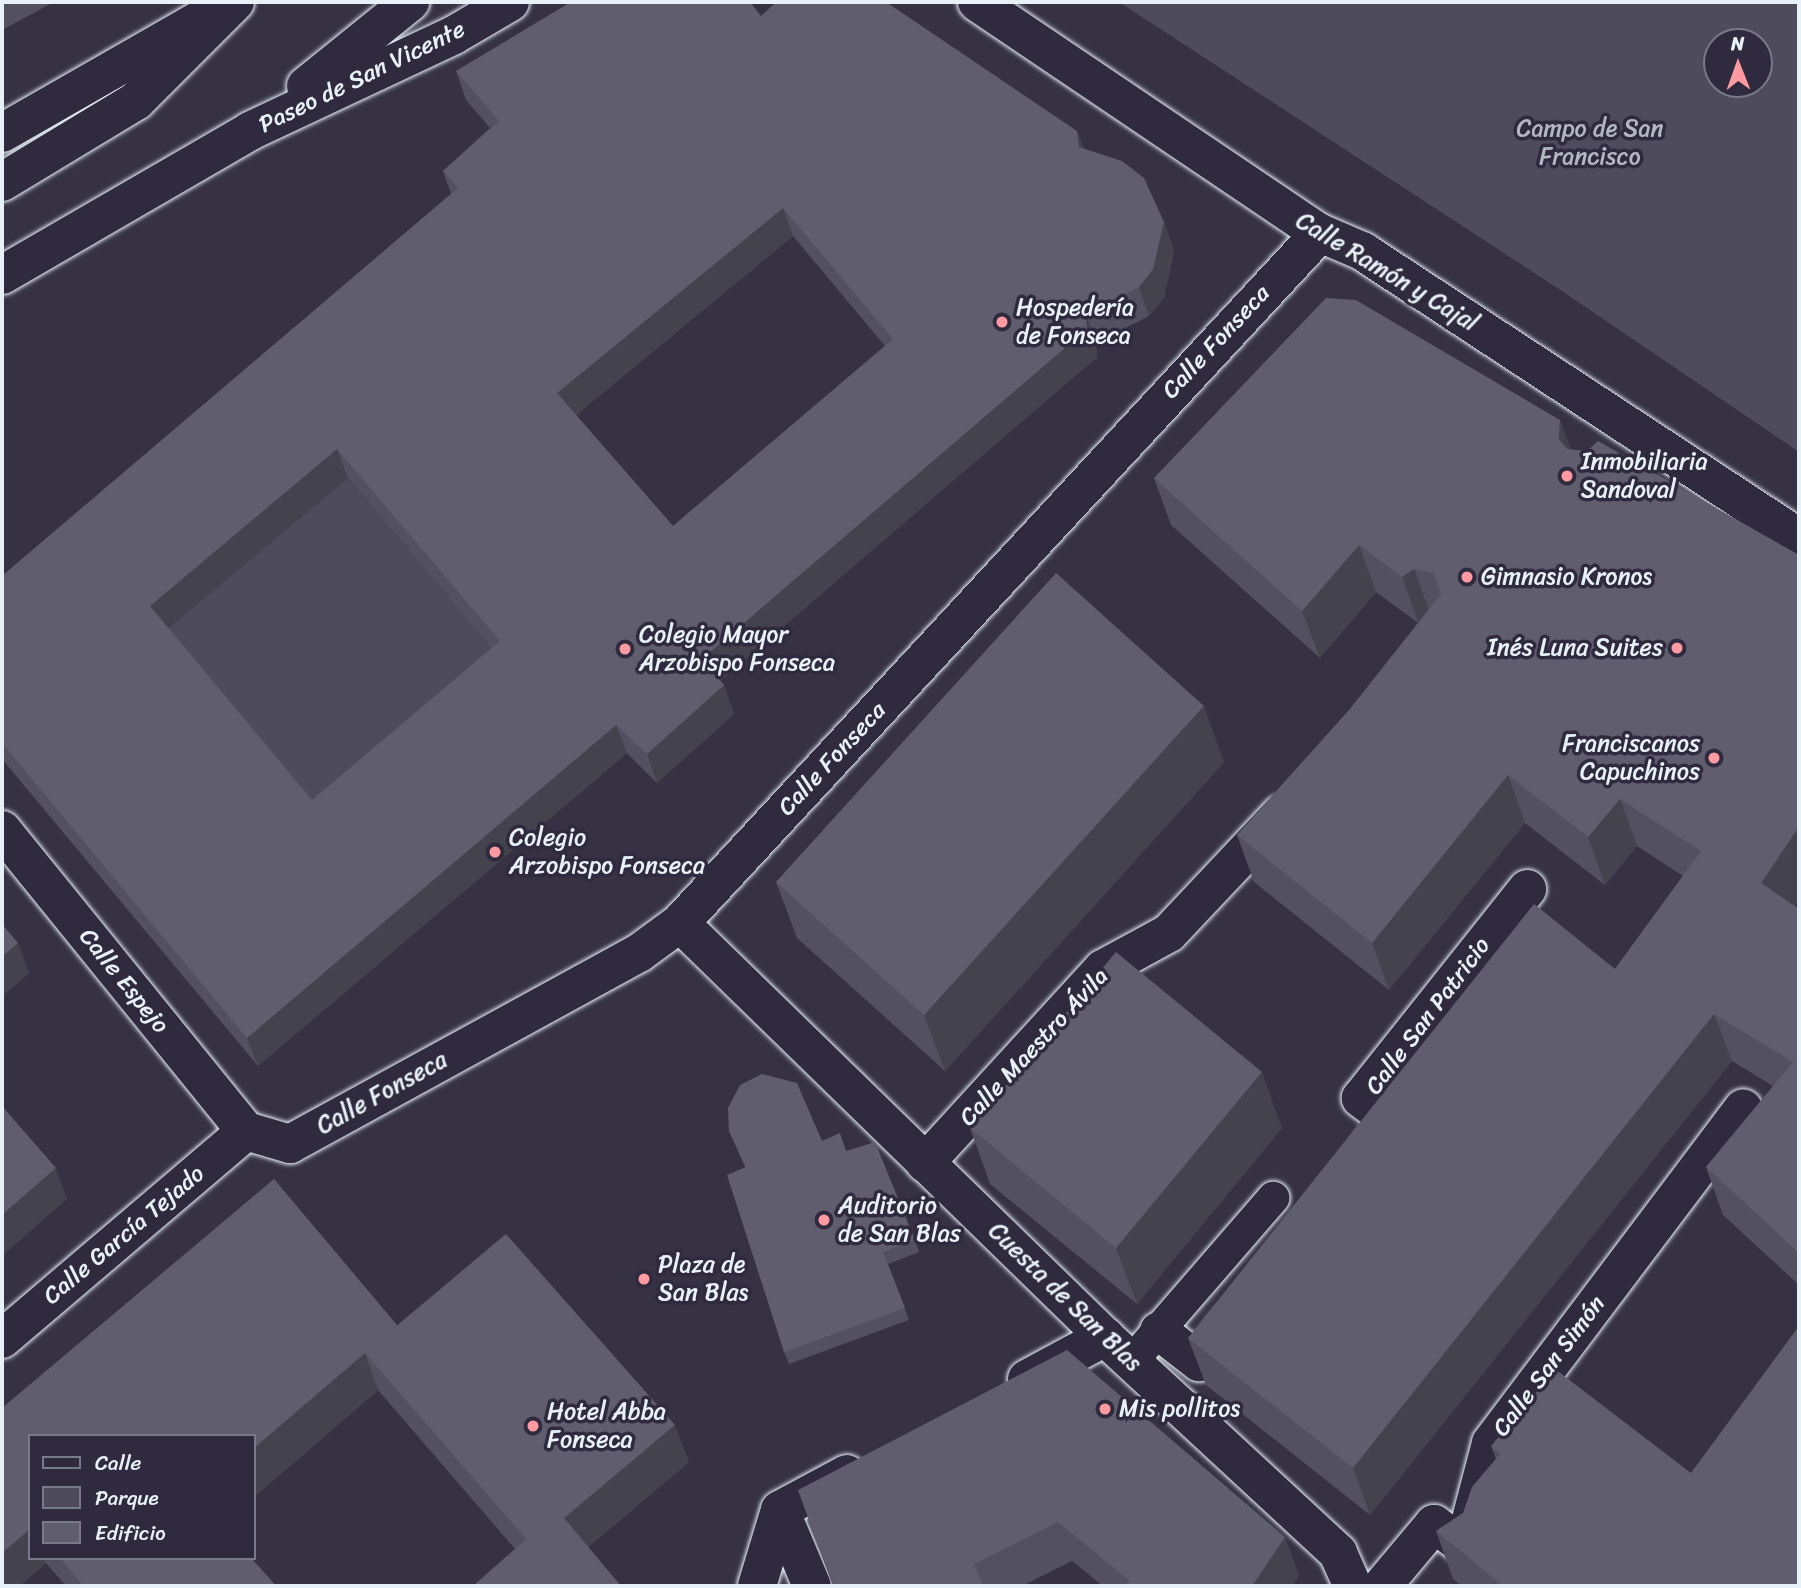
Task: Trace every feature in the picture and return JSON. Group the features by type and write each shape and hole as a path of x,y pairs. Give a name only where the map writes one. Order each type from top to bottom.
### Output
{"main road":[{"path":"2,133 233,2"},
{"path":"2,182 136,101 233,2"},
{"name":"Paseo de San Vicente","path":"250,131 410,2"},
{"name":"Paseo de San Vicente","path":"2,275 250,131 454,36 510,2"},
{"name":"Calle Ramón y Cajal","path":"977,2 1320,233 1362,251 1799,538"},
{"name":"Calle Fonseca","path":"246,1131 290,1143 639,953 680,923 1320,233"},
{"path":"1609,461 1632,429"},
{"name":"Calle Maestro Ávila","path":"925,1163 1104,969 1169,933 1307,785"},
{"name":"Calle Espejo","path":"2,830 246,1131"},
{"name":"Calle San Patricio","path":"1348,1176 1391,1121 1361,1098 1527,889"},
{"name":"Cuesta de San Blas","path":"680,923 1119,1349 1338,1553 1358,1585"},
{"name":"Calle San Simón","path":"1358,1585 1434,1524 1464,1546 1491,1443 1743,1108"},
{"name":"Calle García Tejado","path":"2,1339 246,1131"},
{"path":"1159,1331 1199,1362 1252,1296"},
{"path":"989,1399 1119,1349"},
{"path":"757,1586 780,1510 879,1458"},
{"path":"780,1510 812,1586"}],"lane":[{"path":"1119,1349 1159,1331 1273,1198"}],"green space":[{"name":"Campo de San Francisco","path":"1119,2 1799,2 1799,452 1559,289"},
{"path":"348,478 510,670 322,829 160,635"}],"building":[{"path":"571,2 750,2 761,16 776,2 886,2 1077,131 1079,147 1122,161 1144,178 1164,222 1153,269 1139,287 1086,314 1087,329 702,659 724,685 647,754 616,725 247,1038 2,743 2,576 458,188 443,171 499,121 456,71","holes":["783,208 893,339 673,526 557,393","337,449 500,641 312,800 150,606"]},
{"path":"1326,298 1356,300 1560,420 1559,439 1567,449 1587,451 1598,441 1799,555 1799,827 1761,883 1799,909 1799,1253 1706,1167 1793,1062 1714,1014 1353,1468 1188,1338 1534,904 1615,969 1701,851 1620,799 1588,837 1508,775 1372,943 1237,835 1350,709 1441,594 1434,573 1414,569 1402,577 1359,545 1302,611 1154,478"},
{"path":"1056,573 1204,706 924,1015 776,882"},
{"path":"2,924 18,943 2,957"},
{"path":"1116,952 1262,1072 1116,1248 970,1128"},
{"name":"Auditorio de San Blas","path":"762,1074 797,1083 822,1141 840,1133 846,1151 875,1142 915,1240 883,1252 905,1308 784,1352 727,1175 746,1167 729,1131 728,1108 740,1085"},
{"path":"2,1106 56,1168 2,1215"},
{"path":"274,1179 397,1325 382,1338 506,1234 675,1425 564,1518 621,1586 473,1586 526,1539 365,1353 256,1446 256,1434 28,1434 28,1531 2,1553 2,1408"},
{"path":"1799,1326 1799,1586 1503,1586 1436,1531 1463,1513 1472,1487 1500,1454 1491,1446 1555,1369 1691,1473"},
{"path":"1067,1350 1285,1537 1252,1586 1125,1586 1130,1581 1058,1522 974,1564 983,1586 834,1586 798,1490"},
{"path":"62,1560 253,1560 276,1586 83,1586"}],"place":[{"name":"Hospedería de Fonseca","path":"1002,322"},
{"name":"Inmobiliaria Sandoval","path":"1567,476"},
{"name":"Gimnasio Kronos","path":"1467,577"},
{"name":"Inés Luna Suites","path":"1677,648"},
{"name":"Colegio Mayor Arzobispo Fonseca","path":"625,649"},
{"name":"Franciscanos Capuchinos","path":"1714,758"},
{"name":"Colegio Arzobispo Fonseca","path":"495,852"},
{"name":"Auditorio de San Blas","path":"824,1220"},
{"name":"Plaza de San Blas","path":"644,1279"},
{"name":"Mis pollitos","path":"1105,1409"},
{"name":"Hotel Abba Fonseca","path":"533,1426"}]}
